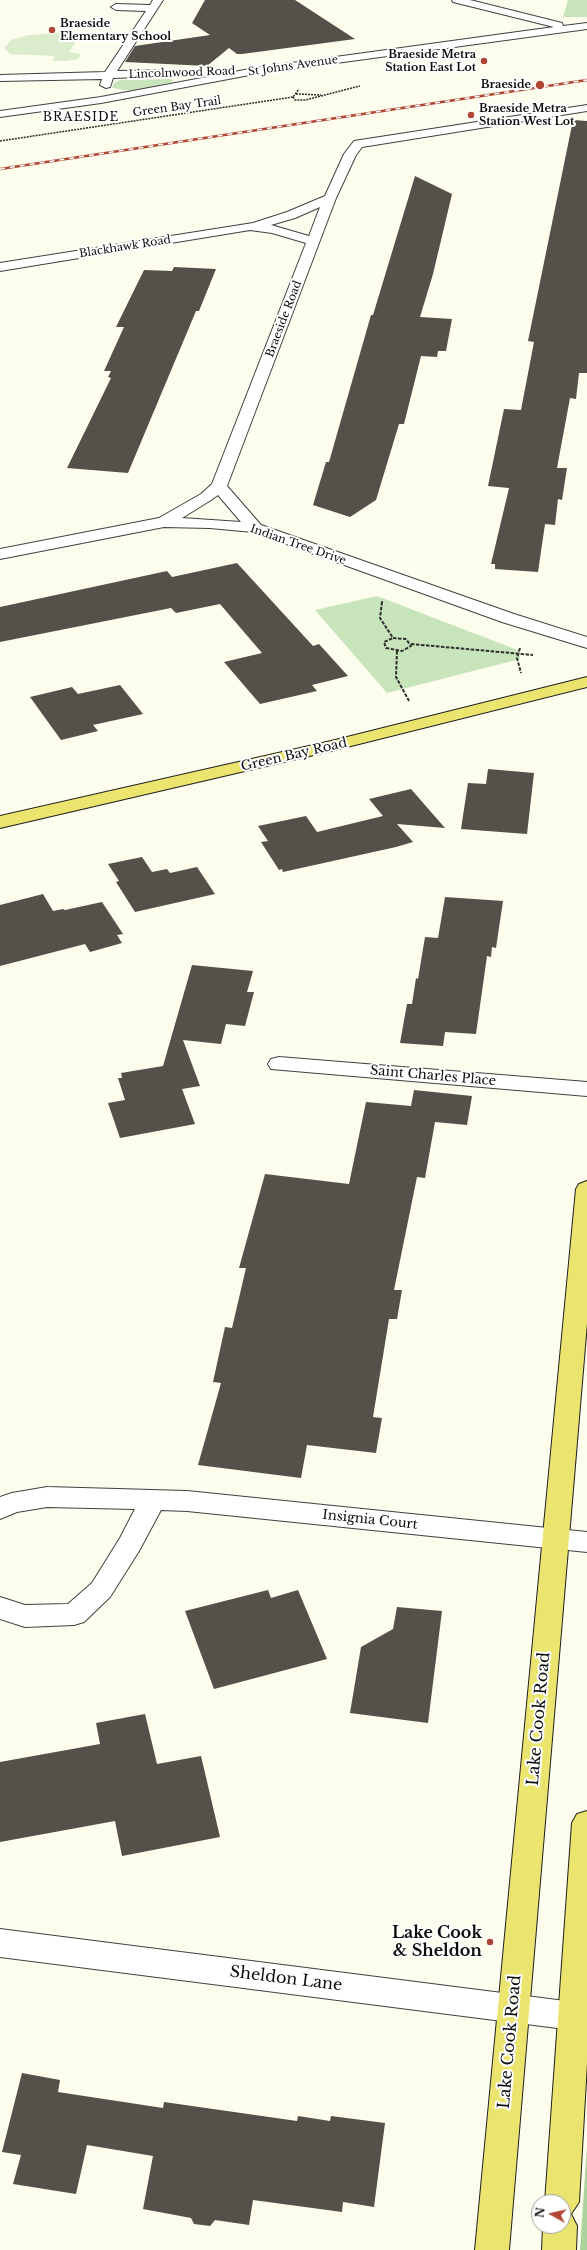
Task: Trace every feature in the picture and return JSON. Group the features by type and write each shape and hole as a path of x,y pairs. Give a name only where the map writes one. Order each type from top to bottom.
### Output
{"main road":[{"name":"Green Bay Road","path":"0,822 331,746 587,682"},
{"name":"Lake Cook Road","path":"492,2250 587,1189"},
{"path":"562,2194 573,2016 587,1823"},
{"path":"559,2250 560,2234"}],"street":[{"path":"457,0 568,28"},
{"path":"116,6 155,4"},
{"path":"101,100 108,76 155,4"},
{"name":"St Johns Avenue","path":"0,114 101,100 255,71 587,26"},
{"name":"Lincolnwood Road","path":"0,78 255,71"},
{"name":"Braeside Road","path":"164,522 206,497 219,486 330,198 350,154 358,144 367,141 587,108"},
{"name":"Blackhawk Road","path":"0,267 250,226 291,215 330,198"},
{"name":"Blackhawk Road","path":"250,226 273,229 314,241"},
{"path":"219,486 255,528"},
{"name":"Indian Tree Drive","path":"0,554 164,522 210,523 255,528 508,618 587,643"},
{"name":"Saint Charles Place","path":"279,1064 587,1089"},
{"name":"Insignia Court","path":"0,1509 12,1503 48,1497 187,1501 587,1542"},
{"path":"0,1608 25,1616 74,1614 100,1590 130,1544 153,1500"},
{"name":"Sheldon Lane","path":"0,1943 573,2016"}],"path":[{"name":"Green Bay Trail","path":"0,141 293,97 295,100 305,100 360,86"},
{"path":"293,97 300,88"},
{"path":"296,94 325,95"},
{"path":"382,594 380,618 393,638"},
{"path":"411,644 406,650 397,651 386,648 383,644 386,640 393,638 406,639 411,644 533,655"},
{"path":"523,675 518,670 517,654 519,649 525,647"},
{"path":"397,651 396,677 409,702"}],"green space":[{"path":"568,0 587,0 587,17 563,17"},
{"path":"61,33 80,36 69,52 81,54 78,59 52,61 55,56 10,54 4,48 11,40 29,35"},
{"path":"120,80 173,80 172,82 133,91 112,88 114,83"},
{"path":"377,596 520,651 520,659 387,693 315,610"},
{"path":"587,2146 587,2250 580,2250"}],"building":[{"path":"205,0 295,0 355,39 242,54 237,54 229,48 207,66 125,62 135,46 210,35 192,23"},
{"path":"573,120 587,121 587,373 579,373 576,399 570,398 557,468 567,468 562,500 558,499 555,525 545,524 538,572 495,569 495,564 491,564 509,488 488,486 504,409 521,410 534,342 528,341"},
{"path":"415,176 452,194 433,274 420,317 452,319 446,351 438,351 437,357 421,356 404,424 399,424 376,500 350,517 313,505 326,462 329,462 371,315 373,315"},
{"path":"174,267 216,269 199,311 196,311 128,473 67,468 111,378 108,377 111,371 104,371 124,327 116,327 144,270 172,271"},
{"path":"237,563 313,646 319,644 348,676 312,685 317,691 260,704 224,662 262,653 220,604 176,613 171,608 0,642 0,607 167,571 172,577"},
{"path":"120,685 143,714 93,725 98,731 61,740 30,697 72,687 78,694"},
{"path":"488,769 534,773 527,834 461,829 468,783 486,784"},
{"path":"411,789 445,828 397,824 413,842 283,872 282,869 279,870 261,842 268,841 258,826 306,816 317,832 383,816 369,799"},
{"path":"142,857 152,872 167,869 170,873 197,867 215,894 135,912 116,882 119,881 108,864"},
{"path":"43,894 53,911 102,902 123,934 117,935 122,943 90,952 85,944 0,966 0,905"},
{"path":"445,897 503,901 496,948 492,947 491,957 487,956 476,1034 445,1032 443,1046 400,1043 407,1004 412,1004 416,978 418,979 425,937 438,938"},
{"path":"192,965 253,971 247,992 254,992 245,1026 226,1024 221,1044 183,1040 200,1086 182,1089 195,1124 120,1138 108,1103 125,1100 118,1078 122,1078 121,1073 163,1066"},
{"path":"414,1090 472,1096 467,1125 435,1122 425,1178 417,1177 394,1290 402,1290 397,1319 389,1319 373,1417 382,1418 376,1453 307,1445 301,1478 198,1465 221,1383 213,1382 225,1327 232,1328 246,1268 239,1268 265,1174 349,1184 366,1102 411,1106"},
{"path":"268,1590 271,1598 298,1590 327,1659 214,1689 185,1611"},
{"path":"397,1607 442,1611 428,1723 350,1713 361,1647 393,1629"},
{"path":"145,1714 157,1764 201,1756 220,1837 122,1856 115,1821 0,1842 0,1762 100,1744 96,1723"},
{"path":"22,2073 60,2080 58,2092 163,2108 164,2102 297,2121 298,2116 330,2121 331,2116 385,2123 374,2207 343,2202 342,2212 253,2200 249,2225 215,2220 210,2226 194,2224 191,2218 143,2209 153,2156 87,2145 76,2194 13,2184 21,2155 2,2152"}],"railway":[{"path":"0,169 587,80"}],"place":[{"name":"Braeside Elementary School","path":"52,30"},
{"name":"Braeside Metra Station East Lot","path":"484,61"},
{"name":"Braeside","path":"540,85"},
{"name":"Braeside Metra Station West Lot","path":"471,115"},
{"name":"Lake Cook & Sheldon","path":"490,1942"}],"district":[{"name":"BRAESIDE","path":"81,118"}]}
